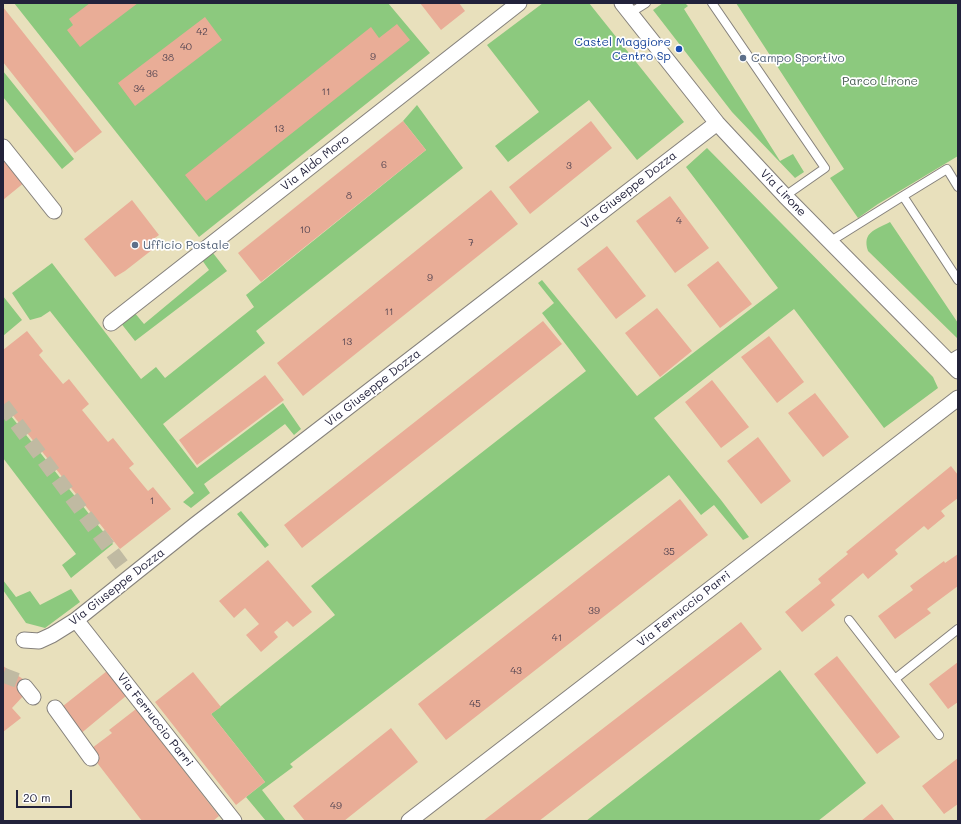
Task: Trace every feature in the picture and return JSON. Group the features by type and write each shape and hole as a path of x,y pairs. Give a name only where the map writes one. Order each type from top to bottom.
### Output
{"street":[{"name":"Via Aldo Moro","path":"111,323 519,3"},
{"name":"Via Lirone","path":"626,8 717,123 785,196 955,362"},
{"name":"Via Giuseppe Dozza","path":"24,640 39,641 76,620 195,525 717,123"},
{"path":"3,148 54,211"},
{"name":"Via Ferruccio Parri","path":"409,821 958,398"},
{"name":"Via Ferruccio Parri","path":"76,620 234,821"},
{"path":"55,708 91,758"}],"lane":[{"path":"626,8 646,3"},
{"path":"712,3 825,168 785,196"},
{"path":"830,241 947,169 958,187"},
{"path":"903,196 958,280"},
{"path":"848,620 938,735"},
{"path":"895,679 958,629"}],"green space":[{"path":"14,3 388,3 430,53 199,237"},
{"path":"543,3 589,3 684,122 637,160 589,100 508,162 495,146 539,112 487,45"},
{"path":"663,3 685,3 688,6 684,9 780,161 793,154 804,172 795,178 732,112 653,10"},
{"name":"Parco Lirone","path":"736,3 958,3 958,156 878,204 858,218 830,178 844,169"},
{"path":"3,71 74,159 62,169 3,97"},
{"path":"417,105 463,168 256,331 265,343 163,424 197,468 283,403 301,429 294,435 285,424 204,484 210,493 191,508 183,502 194,493 50,311 41,317 30,320 12,293 52,263 141,379 156,367 165,378 254,307 246,295 426,150 403,121"},
{"path":"707,148 933,377 938,388 884,428 794,309 654,418 721,500 749,537 743,540 714,505 701,515 669,475 290,764 293,767 262,790 286,821 266,821 246,797 265,782 211,714 335,615 311,586 586,371 542,313 554,303 538,283 542,280 637,396 778,288 686,167"},
{"path":"890,222 958,323 958,339 868,251 867,240 871,232"},
{"path":"213,253 227,271 135,341 120,322 134,312 144,324 209,270 202,260"},
{"path":"3,296 22,320 3,336"},
{"path":"3,406 113,544 71,578 62,565 76,554 3,458"},
{"path":"241,511 269,545 265,548 237,514"},
{"path":"3,580 16,597 30,591 40,605 71,589 80,602 45,628 26,623 3,590"},
{"path":"780,670 866,783 818,821 586,821"}],"building":[{"path":"90,3 138,3 80,47 67,30 73,25 69,19"},
{"path":"420,3 459,3 465,11 441,30"},
{"path":"3,7 102,132 75,153 3,62"},
{"path":"205,17 222,40 135,106 118,83"},
{"path":"397,24 410,40 206,201 185,175 371,27 379,38"},
{"path":"403,121 426,150 261,282 238,253"},
{"path":"591,121 612,148 530,214 509,187"},
{"path":"3,154 25,182 3,200"},
{"path":"491,190 518,224 303,396 277,363"},
{"path":"670,196 709,248 675,273 636,221"},
{"path":"132,200 159,235 152,240 157,246 115,277 84,239"},
{"path":"607,246 646,296 616,319 577,269"},
{"path":"718,261 752,304 720,328 687,285"},
{"path":"657,308 692,351 660,377 625,333"},
{"path":"543,321 562,344 302,548 284,525"},
{"path":"27,331 43,351 39,355 63,384 69,379 89,404 82,410 108,442 113,438 134,464 129,468 148,491 153,487 171,509 120,549 3,403 3,350"},
{"path":"769,336 804,382 777,403 741,357"},
{"path":"265,375 284,400 197,465 179,440"},
{"path":"712,380 749,427 721,448 685,402"},
{"path":"815,393 849,437 823,457 788,413"},
{"path":"758,437 791,481 761,504 727,461"},
{"path":"951,466 958,475 958,498 941,511 945,516 928,530 924,526 895,550 898,554 868,579 863,573 831,600 835,605 802,632 785,612 821,583 818,579 848,554 846,552"},
{"path":"680,499 708,535 446,740 418,704"},
{"path":"958,554 958,586 927,609 931,613 895,639 878,616 913,590 910,586 944,561 945,563"},
{"path":"268,560 312,612 293,627 287,621 274,632 278,637 261,652 246,635 259,624 245,608 234,618 219,601"},
{"path":"741,622 762,649 539,821 483,821"},
{"path":"837,656 900,737 877,754 814,674"},
{"path":"958,662 958,702 948,709 929,684"},
{"path":"3,666 23,679 26,693 12,708 21,718 3,732"},
{"path":"107,671 126,696 79,735 58,710"},
{"path":"193,672 221,707 211,714 265,782 236,805 155,702"},
{"path":"136,709 219,816 213,821 142,821 88,751 112,733 109,730"},
{"path":"391,728 418,762 344,821 305,821 293,806"},
{"path":"958,758 958,804 944,814 922,786"},
{"path":"882,804 895,821 861,821"}],"tunnel":[{"path":"3,405 130,576"},
{"path":"3,675 19,681 25,687"}],"place":[{"name":"Castel Maggiore Centro Sp","path":"679,49"},
{"name":"Campo Sportivo","path":"743,58"},
{"name":"Ufficio Postale","path":"135,245"}]}
